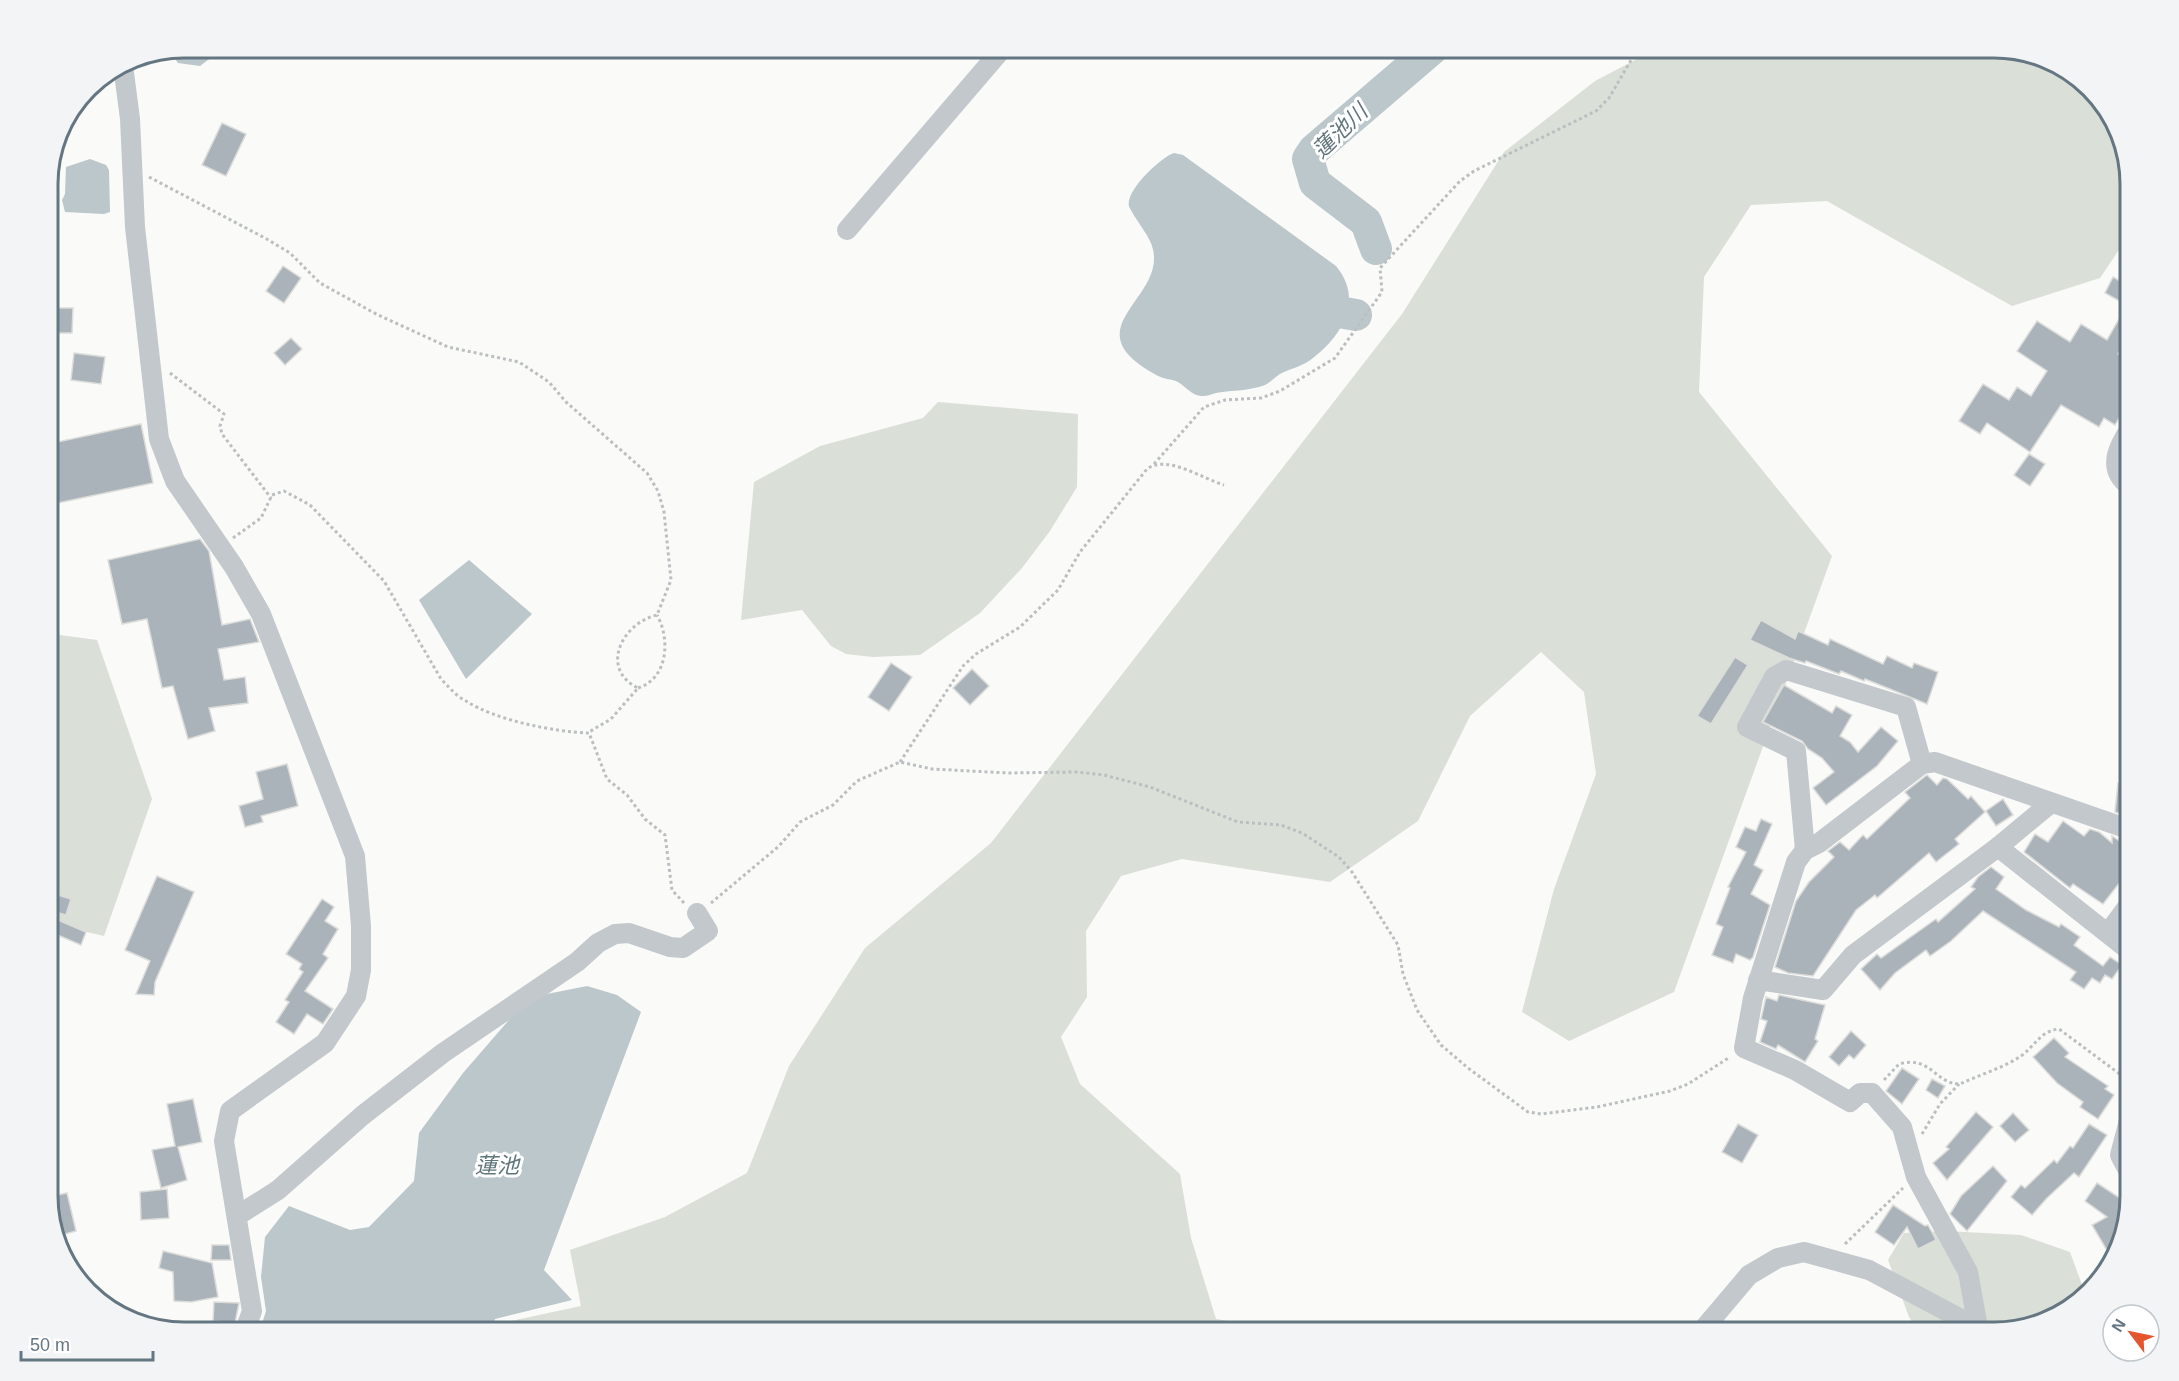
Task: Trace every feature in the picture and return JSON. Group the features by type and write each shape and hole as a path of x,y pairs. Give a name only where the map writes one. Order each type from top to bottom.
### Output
{"street":[{"path":"847,230 994,59"},
{"path":"124,74 130,119 149,364 159,438 174,481 220,547 261,614 327,780 354,856 361,926 361,970 356,996 325,1043 230,1111 224,1141 252,1311 248,1322"},
{"path":"2120,443 2115,461 2120,477"},
{"path":"1805,850 1796,751 1747,727 1774,677 1786,670 1906,707 1922,764"},
{"path":"1977,1322 1968,1272 1916,1178 1902,1127 1872,1093 1860,1093 1850,1102 1795,1070 1744,1048 1758,980 1796,862 1805,850 1819,843 1922,764 1935,762 2120,826"},
{"path":"1758,980 1823,990 1853,955 1998,847 2051,803"},
{"path":"1998,847 2120,943"},
{"path":"237,1216 278,1190 363,1115 443,1053 577,962 598,943 615,934 629,933 670,947 682,948 708,931 698,913"},
{"path":"2108,933 2120,917"},
{"path":"1709,1322 1749,1275 1778,1258 1804,1252 1832,1258 1876,1273 1964,1322"}],"path":[{"path":"589,733 607,779 627,795 645,819 665,835 672,890 698,913 758,864 800,822 833,805 857,782 900,762 963,666 976,654 1020,627 1058,590 1086,543 1118,502 1204,406 1225,400 1261,398 1280,391 1335,358 1382,292 1380,268 1440,201 1474,171 1596,111 1609,98 1632,58"},
{"path":"133,174 154,178 264,238 290,253 320,283 378,315 448,347 519,362 549,382 566,402 647,473 658,491 664,512 671,580 657,615"},
{"path":"149,364 164,368 224,414 220,426 222,434 271,498"},
{"path":"1154,464 1167,464 1224,485"},
{"path":"220,547 261,518 272,495 284,491 310,505 384,581 441,679 465,701 501,716 589,733 611,719 638,688 653,679 664,658 666,642 663,626 657,615"},
{"path":"638,688 624,677 619,666 622,642 629,628 635,623 642,618 657,615"},
{"path":"900,762 932,769 1008,773 1077,772 1104,775 1150,787 1238,822 1281,825 1302,833 1338,857 1352,872 1398,945 1403,974 1417,1010 1441,1045 1528,1112 1541,1114 1597,1107 1670,1091 1688,1084 1744,1048"},
{"path":"1911,1157 1933,1113 1960,1084 2021,1055 2050,1030 2059,1029 2120,1074"},
{"path":"1872,1093 1899,1064 1907,1062 1919,1062 1949,1082 1960,1084"},
{"path":"1832,1258 1916,1178"}],"shaded area":[{"path":"1639,58 1994,58 2019,61 2035,65 2064,80 2089,102 2104,122 2111,137 2119,168 2120,248 2100,278 2012,306 1827,201 1751,205 1704,277 1699,392 1832,556 1674,992 1569,1041 1522,1012 1554,889 1596,774 1584,692 1541,652 1470,716 1418,821 1330,882 1182,859 1121,876 1086,931 1087,997 1061,1037 1080,1084 1180,1174 1191,1238 1216,1319 1234,1322 511,1322 581,1306 570,1250 665,1217 747,1173 789,1066 865,948 991,843 1402,314 1504,152 1595,81"},
{"path":"938,402 1078,414 1077,487 1050,531 1022,568 980,613 920,655 873,657 846,654 831,646 802,610 741,620 754,482 820,446 923,418"},
{"path":"59,634 97,640 152,799 104,936 59,926"},
{"path":"1946,1231 2021,1235 2070,1252 2082,1286 2064,1301 2027,1318 1994,1322 1912,1322 1888,1260 1904,1233"}],"water":[{"path":"175,59 209,59 200,66 178,63"},
{"path":"1174,153 1183,155 1336,266 1344,279 1349,292 1349,305 1339,330 1331,341 1309,361 1280,374 1265,385 1199,396 1176,381 1158,376 1132,358 1121,342 1121,326 1149,279 1154,261 1150,241 1130,209 1129,200 1145,175"},
{"path":"90,159 106,165 109,170 110,212 104,214 65,212 62,200 65,194 66,167"},
{"path":"469,560 532,614 466,679 419,600"},
{"name":"蓮池","path":"587,986 617,995 641,1012 544,1270 572,1300 495,1319 494,1322 262,1322 266,1311 261,1277 265,1237 289,1206 350,1230 369,1227 414,1181 419,1133 463,1073 515,1013 547,994"}],"building":[{"path":"222,123 246,134 226,176 202,165"},
{"path":"283,266 301,278 284,303 266,291"},
{"path":"2113,277 2120,281 2120,301 2105,293"},
{"path":"59,308 73,308 72,333 59,333"},
{"path":"2120,317 2120,350 2118,354 2120,355 2120,416 2115,425 2104,418 2099,427 2061,405 2030,452 1987,423 1980,434 1959,421 1983,384 2009,400 2017,387 2031,396 2047,371 2017,351 2037,321 2070,342 2081,324 2107,340"},
{"path":"291,338 302,349 285,365 274,353"},
{"path":"74,353 105,357 101,384 71,380"},
{"path":"141,424 153,483 59,503 59,442"},
{"path":"2029,454 2045,464 2030,486 2014,475"},
{"path":"200,539 209,551 222,625 250,619 259,642 218,649 224,680 245,677 248,703 209,708 215,731 188,739 173,686 162,688 147,619 122,624 108,560"},
{"path":"1761,620 1795,639 1798,631 1828,645 1830,639 1883,664 1887,656 1912,668 1914,663 1938,672 1927,704 1841,671 1839,674 1806,661 1805,663 1789,658 1750,640"},
{"path":"1735,657 1748,665 1711,724 1697,716"},
{"path":"891,663 912,677 889,711 868,697"},
{"path":"972,669 989,686 970,705 953,688"},
{"path":"1784,685 1832,713 1836,706 1852,715 1840,736 1850,742 1858,752 1881,727 1898,741 1877,766 1826,805 1813,788 1834,772 1802,741 1763,722"},
{"path":"287,764 298,806 261,816 263,822 245,827 239,806 263,799 256,772"},
{"path":"1927,775 1937,785 1943,778 1947,779 1968,799 1971,796 1985,812 1955,839 1959,844 1936,862 1929,853 1877,898 1875,895 1856,910 1813,976 1788,973 1775,967 1796,901 1809,882 1834,857 1828,851 1840,842 1849,850 1863,835 1867,839 1910,798 1905,792"},
{"path":"2118,783 2120,783 2120,814 2115,812"},
{"path":"2003,799 2013,815 1996,826 1986,811"},
{"path":"1761,819 1772,824 1754,865 1763,870 1751,894 1770,905 1753,957 1750,960 1736,954 1733,963 1712,955 1723,927 1716,924 1730,888 1728,887 1746,852 1736,847 1745,827 1756,831"},
{"path":"2063,821 2084,836 2090,829 2099,832 2112,843 2112,836 2120,841 2120,882 2103,904 2073,884 2070,888 2024,852 2035,834 2048,842"},
{"path":"1991,867 2004,877 1996,889 2026,910 2059,927 2061,924 2080,937 2074,945 2103,966 2110,957 2120,964 2120,968 2112,979 2105,975 2100,983 2092,978 2084,989 2070,980 2076,972 1983,911 1951,941 1930,956 1926,950 1895,973 1880,990 1861,969 1877,954 1881,958 1936,919 1938,922 1975,889 1971,887 1978,877"},
{"path":"157,876 194,892 155,982 154,995 136,994 150,961 125,950"},
{"path":"59,895 71,899 66,915 59,913"},
{"path":"322,899 334,907 325,921 338,929 323,954 328,958 305,991 333,1009 323,1024 307,1014 294,1034 276,1022 289,1002 285,1000 303,972 299,969 302,964 286,954"},
{"path":"59,920 86,932 81,945 59,936"},
{"path":"1779,995 1825,1005 1815,1039 1818,1041 1805,1062 1778,1045 1776,1049 1760,1042 1767,1021 1761,1019 1766,997 1777,1001"},
{"path":"1851,1031 1866,1045 1854,1059 1849,1055 1839,1066 1829,1057"},
{"path":"2054,1038 2069,1053 2065,1057 2108,1086 2105,1089 2114,1095 2098,1119 2080,1107 2083,1102 2057,1083 2033,1057"},
{"path":"1902,1068 1919,1079 1902,1104 1886,1091"},
{"path":"1932,1079 1945,1086 1938,1098 1926,1090"},
{"path":"193,1099 202,1142 178,1147 187,1180 161,1188 152,1150 175,1146 167,1104"},
{"path":"1976,1112 1993,1127 1947,1180 1933,1163 1949,1149 1946,1147"},
{"path":"2013,1113 2029,1130 2015,1142 2000,1126"},
{"path":"1738,1124 1758,1135 1742,1163 1722,1152"},
{"path":"2089,1124 2107,1135 2079,1177 2074,1173 2032,1215 2011,1197 2021,1185 2025,1188 2054,1160 2057,1163 2070,1146 2073,1148"},
{"path":"1993,1166 2007,1181 1967,1231 1950,1214 1961,1196"},
{"path":"2097,1183 2120,1198 2116,1229 2107,1251 2092,1225 2107,1217 2085,1201"},
{"path":"167,1189 169,1218 141,1220 140,1192"},
{"path":"67,1193 76,1231 65,1234 59,1195"},
{"path":"1893,1205 1925,1226 1928,1225 1936,1240 1918,1249 1907,1227 1894,1245 1875,1232"},
{"path":"212,1245 229,1245 231,1260 211,1260"},
{"path":"163,1251 212,1263 218,1297 191,1302 174,1301 173,1272 159,1268"},
{"path":"214,1302 239,1303 235,1322 213,1321"}],"waterway":[{"name":"蓮池川","path":"1376,249 1366,222 1315,183 1308,159 1314,150 1421,58"},
{"name":"蓮池川","path":"1305,306 1356,315"}]}
